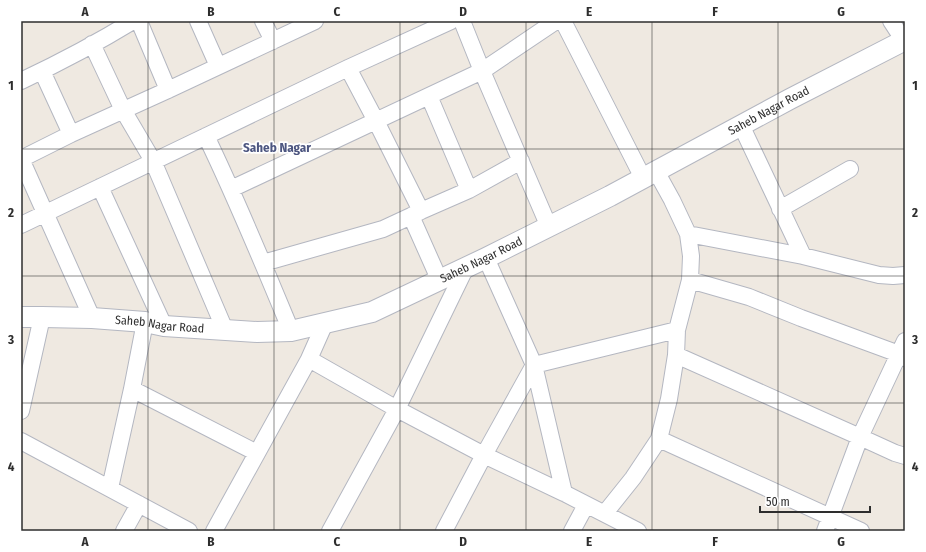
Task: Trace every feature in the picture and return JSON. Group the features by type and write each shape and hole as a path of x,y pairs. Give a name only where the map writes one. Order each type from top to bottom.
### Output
{"street":[{"path":"21,81 133,21"},
{"path":"138,21 168,90"},
{"path":"198,21 218,66"},
{"path":"263,21 273,41"},
{"path":"92,318 21,159 71,134 315,21"},
{"path":"21,224 348,68 451,21"},
{"path":"462,21 549,227"},
{"path":"231,189 482,71 556,21"},
{"path":"563,21 650,174 672,200 688,234 690,256 690,280 677,330 676,355 669,399 659,439 633,478 605,513"},
{"path":"891,21 905,42"},
{"name":"Saheb Nagar Road","path":"21,318 92,318 257,332 291,331 372,312 549,227 790,99 905,42"},
{"path":"92,44 123,110 153,161 225,330"},
{"path":"348,68 376,121 416,214 439,279"},
{"path":"42,71 71,134"},
{"path":"429,96 469,190"},
{"path":"741,125 803,256"},
{"path":"206,136 231,189 291,331"},
{"path":"263,263 383,229 469,190 521,161"},
{"path":"780,209 850,169"},
{"path":"100,186 154,324 132,389 110,488"},
{"path":"688,234 803,256 879,275 905,275"},
{"path":"486,258 534,365 564,493"},
{"path":"330,531 397,409 466,267"},
{"path":"690,280 749,297 801,318 903,351 860,437 828,524"},
{"path":"21,411 42,317"},
{"path":"214,531 310,359 326,323"},
{"path":"444,531 534,365 677,330"},
{"path":"676,355 895,453 905,456"},
{"path":"310,359 397,409 484,455 605,513 638,531"},
{"path":"132,389 257,452"},
{"path":"659,439 828,524 861,531"},
{"path":"21,441 189,531"},
{"path":"124,531 139,504"},
{"path":"572,531 586,504"}],"district":[{"name":"Saheb Nagar","path":"277,147"}]}
